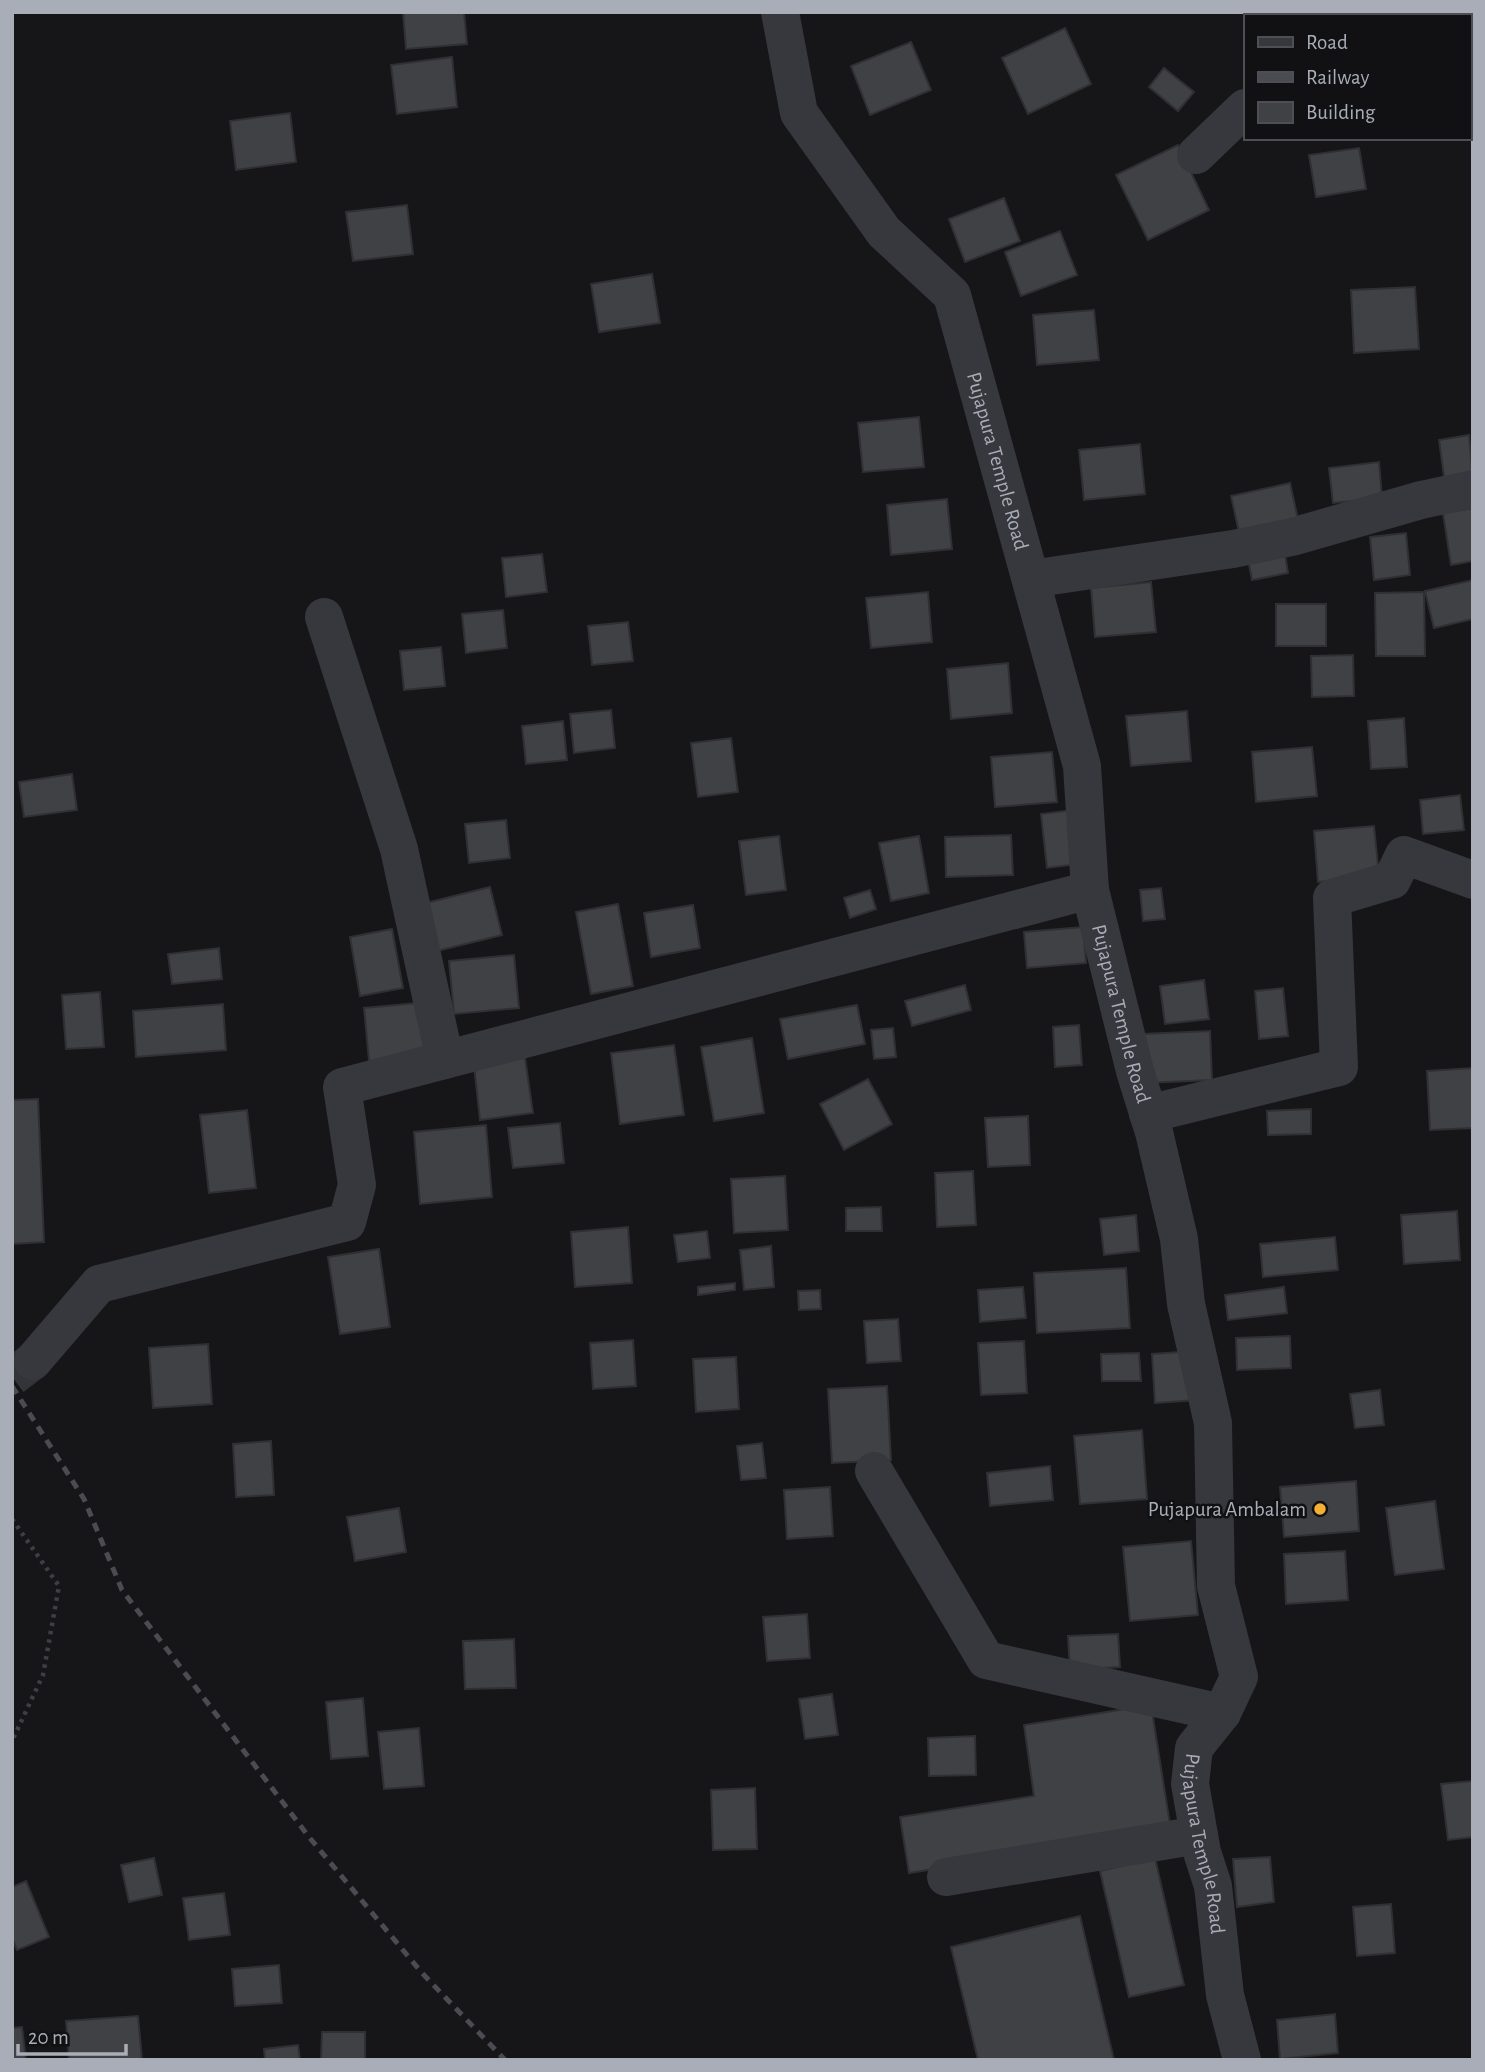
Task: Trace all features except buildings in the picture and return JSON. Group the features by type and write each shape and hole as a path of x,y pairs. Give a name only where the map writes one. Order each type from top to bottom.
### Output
{"street":[{"name":"Pujapura Temple Road","path":"780,12 799,113 884,232 952,295 1082,766 1090,890 1179,1239 1186,1304 1213,1423 1216,1586 1239,1677 1222,1713 1194,1748 1190,1784 1199,1835 1213,1886 1225,1995 1242,2060"},
{"path":"1196,155 1244,109"},
{"path":"1031,579 1233,549 1292,537 1421,500 1473,489"},
{"path":"324,617 399,849 445,1060"},
{"path":"1148,1114 1339,1067 1332,898 1392,880 1404,855 1473,880"},
{"path":"33,1361 99,1284 347,1222 358,1185 342,1087 1090,890"},
{"path":"874,1471 986,1660 1222,1713"},
{"path":"946,1877 1199,1835"}],"path":[{"path":"12,1519 59,1586 43,1675 12,1741"}],"tunnel":[{"path":"12,1377 33,1361"}],"railway":[{"path":"12,1386 84,1499 122,1590 309,1837 422,1973 505,2060"}],"place":[{"name":"Pujapura Ambalam","path":"1320,1509"}]}
